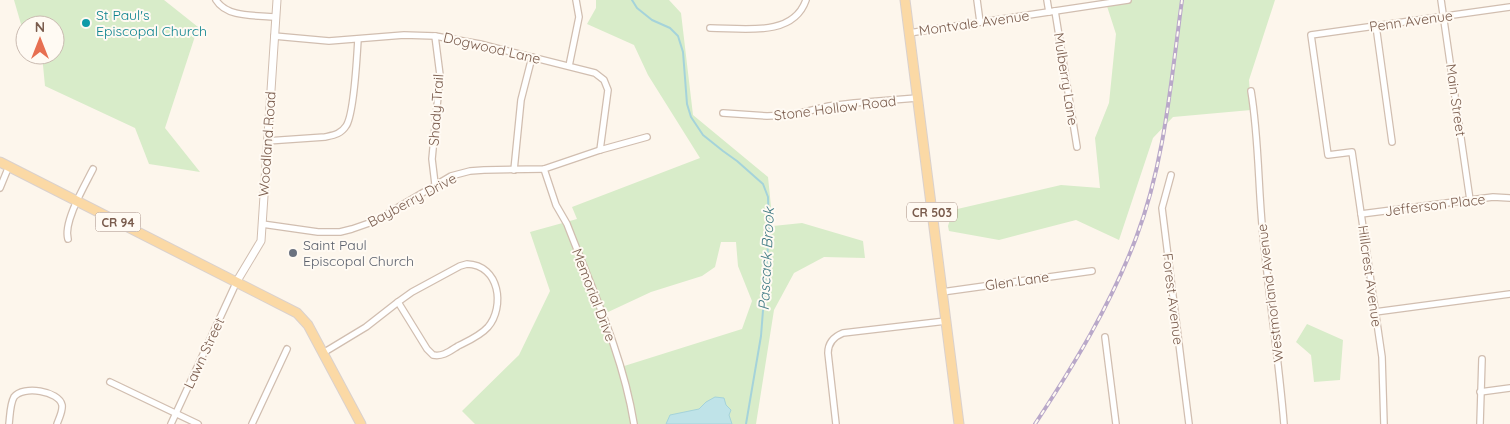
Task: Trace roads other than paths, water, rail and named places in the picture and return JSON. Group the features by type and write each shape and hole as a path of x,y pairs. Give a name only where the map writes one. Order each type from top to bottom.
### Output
{"main road":[{"name":"CR 503","path":"905,0 959,424"},
{"name":"CR 94","path":"0,162 297,312 308,325 357,422"}],"street":[{"path":"216,0 221,7 231,12 275,17"},
{"name":"Woodland Road","path":"237,281 261,241 276,0"},
{"path":"569,66 578,23 579,10 576,0"},
{"path":"710,28 779,26 795,18 806,0"},
{"path":"977,0 980,22"},
{"name":"Mulberry Lane","path":"1047,0 1052,12 1077,147"},
{"name":"Montvale Avenue","path":"909,33 1128,0"},
{"name":"Main Street","path":"1441,0 1470,200"},
{"name":"Penn Avenue","path":"1328,155 1312,35 1510,7"},
{"path":"1376,26 1392,142"},
{"name":"Dogwood Lane","path":"274,36 329,41 404,35 435,36 460,39 595,73 607,85 608,96 600,150"},
{"name":"Shady Trail","path":"435,36 440,76 432,159 435,184"},
{"path":"267,141 325,137 335,135 344,129 348,122 353,93 358,39"},
{"path":"514,170 521,100 532,57"},
{"name":"Westmorland Avenue","path":"1251,91 1263,235 1284,424"},
{"name":"Stone Hollow Road","path":"723,113 792,116 829,106 917,98"},
{"name":"Bayberry Drive","path":"262,224 318,232 352,230 375,221 451,176 470,171 544,169 600,150 647,137"},
{"name":"Hillcrest Avenue","path":"1328,155 1352,152 1384,382 1384,424"},
{"path":"0,188 9,166"},
{"path":"68,239 67,229 93,168"},
{"name":"Memorial Drive","path":"544,169 556,204 567,224 603,316 624,378 634,424"},
{"name":"Forest Avenue","path":"1171,175 1162,208 1189,424"},
{"name":"Jefferson Place","path":"1361,214 1494,197 1510,198"},
{"path":"323,353 366,327 398,302 423,286 460,266 467,264 480,266 494,279 496,286 495,314 488,326 480,334 437,356 429,353 398,302"},
{"name":"Glen Lane","path":"942,292 1092,271"},
{"name":"Lawn Street","path":"171,424 237,281"},
{"path":"1375,312 1510,294"},
{"path":"836,424 828,354 828,348 833,338 842,333 946,321"},
{"path":"1105,337 1116,424"},
{"path":"252,424 286,349"},
{"path":"1480,424 1482,359"},
{"path":"110,382 198,424"},
{"path":"1480,392 1510,388"},
{"path":"8,424 15,397 18,393 28,390 53,395 60,400 62,410 57,424"}],"water":[{"path":"715,397 724,398 726,405 731,410 729,415 732,424 666,424 670,415 699,409"}],"waterway":[{"name":"Pascack Brook","path":"632,0 637,8 652,20 670,28 678,36 683,52 687,104 691,117 703,135 763,184 768,197 769,233 761,336 746,424"}],"railway":[{"path":"1035,424 1091,334 1115,287 1136,238 1154,180 1166,120 1182,0"}],"place":[{"name":"St Paul's Episcopal Church","path":"86,23"},
{"name":"Saint Paul Episcopal Church","path":"293,253"}]}
